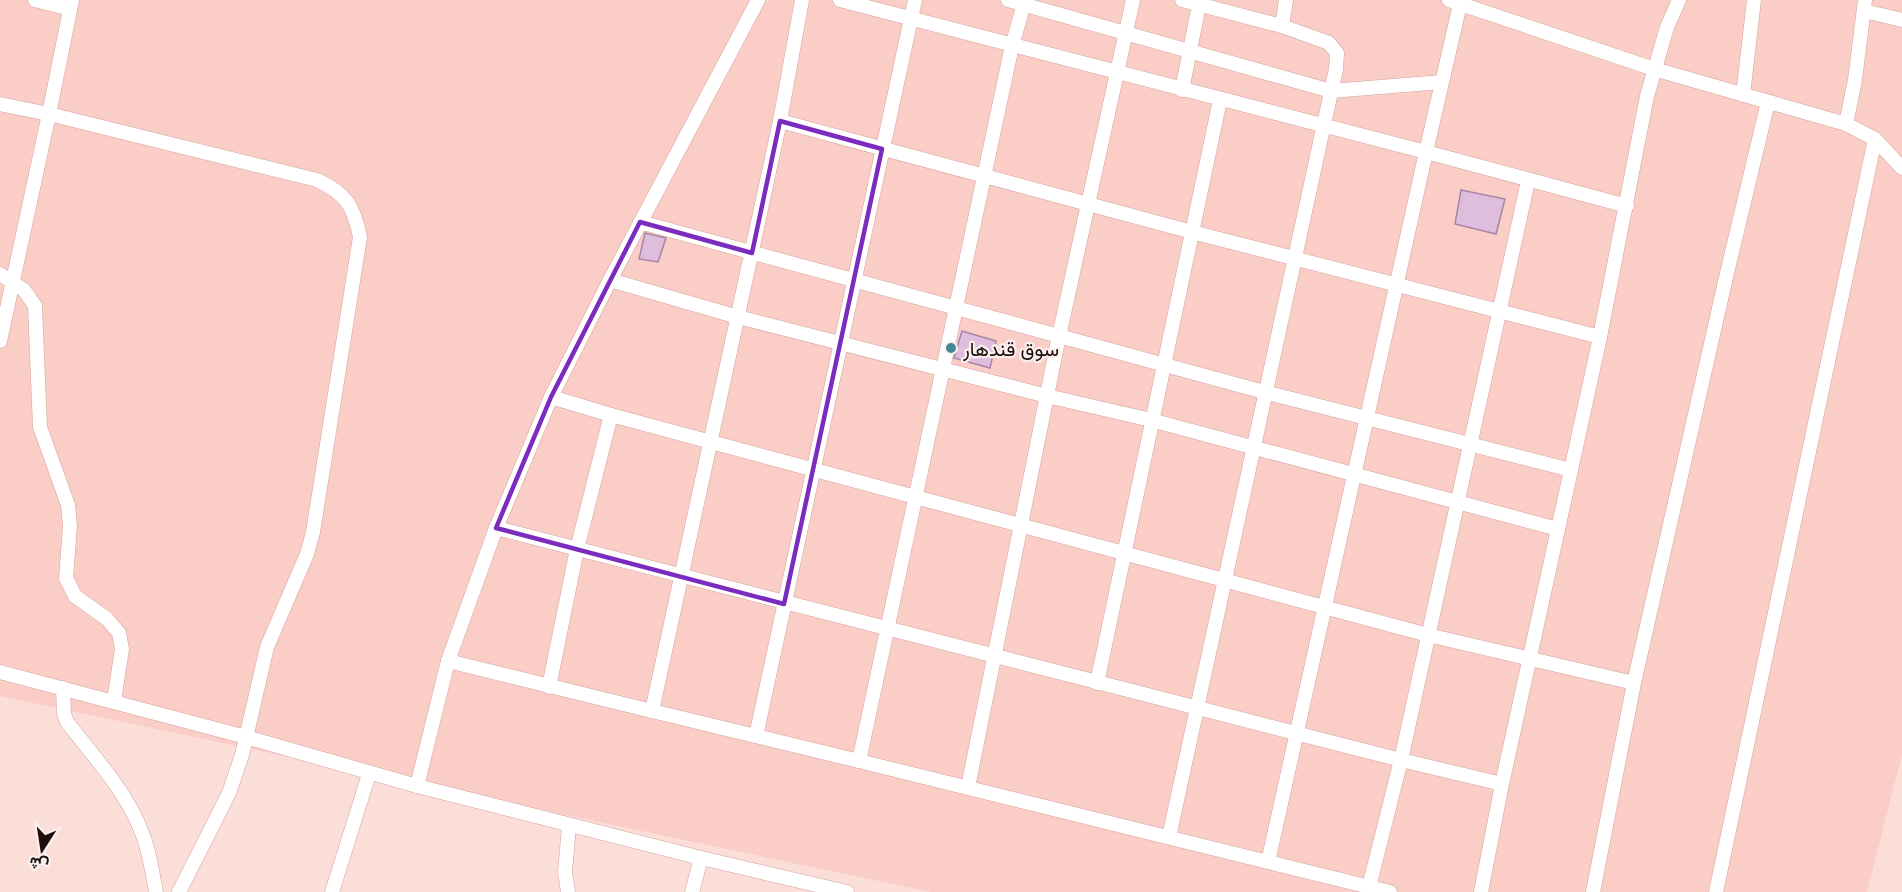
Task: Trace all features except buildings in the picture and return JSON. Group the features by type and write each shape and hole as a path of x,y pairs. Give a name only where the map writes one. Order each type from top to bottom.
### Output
{"street":[{"path":"0,341 71,5 34,0"},
{"path":"417,786 448,661 496,528 551,398 640,222 758,0"},
{"path":"652,711 709,443 753,253 802,0"},
{"path":"840,0 1628,206"},
{"path":"756,735 811,470 915,0"},
{"path":"1008,0 1024,2 1331,90 1442,82"},
{"path":"968,787 1059,336 1087,203 1119,72 1133,0"},
{"path":"1169,837 1331,90 1337,53 1329,43 1282,26 1182,0"},
{"path":"1282,26 1286,0"},
{"path":"1481,892 1529,658 1628,206 1639,136 1654,69 1679,0"},
{"path":"1743,95 1754,0"},
{"path":"859,761 1012,46 1024,2"},
{"path":"1268,862 1365,418 1442,82 1454,2 1654,69 1846,124 1875,139 1902,168"},
{"path":"1182,90 1199,5"},
{"path":"1846,124 1855,80 1864,6 1902,20"},
{"path":"1097,683 1122,554 1220,100"},
{"path":"1593,892 1634,683 1768,102"},
{"path":"0,104 317,180 335,188 349,202 357,221 360,237 358,260 313,532 307,554 267,647 246,737 229,793 179,892"},
{"path":"780,121 1192,232 1600,337"},
{"path":"1716,892 1875,139"},
{"path":"1369,887 1401,760 1528,181"},
{"path":"640,222 1264,392 1571,470"},
{"path":"0,274 24,290 35,306 40,427 68,505 70,526 66,578 75,596 107,619 119,633 122,649 114,701"},
{"path":"610,280 738,317 1047,396 1151,420 1252,449 1558,529"},
{"path":"551,398 916,499 1428,635 1634,683"},
{"path":"549,687 577,549 611,415"},
{"path":"496,528 784,604 1502,784"},
{"path":"448,661 1390,892"},
{"path":"0,672 246,737 369,774 700,858 797,886 847,892"},
{"path":"63,688 64,714 67,722 107,772 136,818 143,835 156,892"},
{"path":"334,892 369,774"},
{"path":"568,892 564,872 569,825"},
{"path":"692,892 700,858"}],"highlighted area":[{"path":"780,121 882,149 784,604 496,528 551,397 640,222 752,253"}],"shaded area":[{"name":"سوق قندهار","path":"0,0 1902,0 1902,755 1867,892 931,892 0,696"}],"place":[{"name":"سوق قندهار","path":"951,348"}]}
